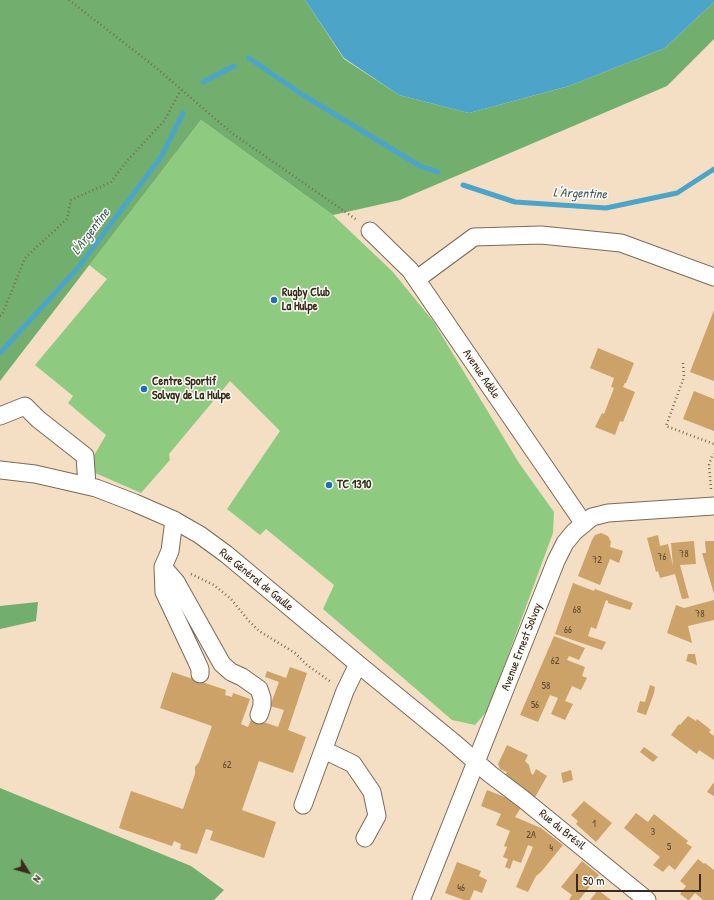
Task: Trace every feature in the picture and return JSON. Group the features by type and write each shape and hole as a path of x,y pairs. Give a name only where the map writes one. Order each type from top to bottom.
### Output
{"street":[{"name":"Avenue Adèle","path":"370,230 417,279 584,524"},
{"path":"417,279 474,237 541,235 621,243 714,277"},
{"path":"0,416 25,406 38,420 85,456 87,485"},
{"name":"Rue Général de Gaulle","path":"0,470 35,474 87,485 135,503 174,520 200,535 226,554 475,761"},
{"name":"Avenue Ernest Solvay","path":"421,900 475,761 486,739 556,561 565,542 574,532 592,517 608,512 713,506"},
{"path":"174,520 170,551 163,567 164,592 200,669 200,674"},
{"path":"163,567 176,582 222,664 231,672 247,680 259,689 262,698 260,715"},
{"path":"303,805 346,687 358,664"},
{"path":"324,750 353,764 372,792 377,816 365,838"},
{"name":"Rue du Brésil","path":"475,761 648,900"}],"path":[{"path":"69,0 154,66 233,134 348,213 370,230"},
{"path":"0,316 2,315 25,258 67,219 71,200 111,182 126,162 164,121 181,90"},
{"path":"683,363 684,377 666,426 714,444"},
{"path":"713,506 709,465 714,454"},
{"path":"163,567 175,569 214,585 231,599 248,620 259,630 295,653 307,665 328,680 346,687"}],"green space":[{"path":"0,0 305,0 344,59 399,95 469,113 569,86 665,48 714,2 714,39 667,86 400,200 333,215 201,120 0,381"},
{"path":"201,120 333,215 393,272 433,321 519,463 554,512 553,533 488,710 475,725 452,720 323,609 334,585 266,529 260,535 227,509 280,431 230,381 169,454 170,460 141,493 86,469 106,435 68,403 73,396 35,365 107,279 89,265"},
{"path":"38,602 36,621 0,629 0,606"},
{"path":"0,788 191,866 224,890 214,900 0,900"}],"water":[{"path":"305,0 714,0 714,2 665,48 569,86 469,113 399,95 344,58"}],"building":[{"path":"714,310 714,381 690,372"},
{"path":"598,348 634,363 623,387 635,392 623,422 620,421 615,435 595,427 602,413 604,414 614,388 611,387 614,378 590,368"},
{"path":"694,391 714,399 714,431 683,419"},
{"path":"601,533 608,536 611,542 610,547 623,551 619,563 610,559 600,585 578,576 592,540 595,535"},
{"path":"658,535 660,546 668,544 673,566 671,543 694,541 696,564 680,565 689,598 682,599 675,574 660,578 658,571 656,572 647,538"},
{"path":"705,541 714,541 714,594 702,553 706,553"},
{"path":"573,583 594,591 595,589 633,603 630,610 608,603 606,600 596,629 591,627 588,636 606,642 602,650 555,634"},
{"path":"714,600 714,620 688,626 692,643 667,633 676,605 684,608"},
{"path":"554,636 585,648 579,660 569,656 567,660 585,667 582,676 587,678 581,690 572,686 565,701 573,704 565,720 551,714 558,698 550,695 538,722 520,715"},
{"path":"688,654 695,654 697,665 686,661"},
{"path":"290,667 307,673 288,730 306,737 293,773 259,761 242,810 276,822 264,858 210,840 213,831 206,829 197,854 180,849 181,844 174,841 172,846 119,828 131,791 183,809 195,774 195,767 199,762 212,726 160,708 172,672 226,690 225,695 232,697 233,693 250,699 241,724 248,727 252,718 278,727 284,710 270,706 279,682 265,677 267,671 286,678"},
{"path":"650,685 655,687 646,715 637,712 640,701 645,702"},
{"path":"688,716 696,721 697,719 711,730 709,732 714,736 714,760 699,750 697,754 671,735 679,724 680,725"},
{"path":"507,745 528,755 525,761 529,765 533,775 536,769 547,776 534,799 505,776 507,772 500,769 498,764"},
{"path":"644,747 658,757 653,762 640,752"},
{"path":"571,770 573,780 563,783 561,773"},
{"path":"714,782 714,796 707,792"},
{"path":"487,790 512,800 522,806 515,817 541,828 563,845 536,876 528,892 516,887 533,847 528,845 521,863 513,860 510,869 505,867 508,859 503,857 507,847 504,846 510,831 496,825 501,814 481,806"},
{"path":"584,801 612,823 596,842 576,824 578,821 571,815"},
{"path":"636,813 648,822 654,814 688,841 686,843 692,847 675,870 669,865 663,872 653,865 660,857 624,828"},
{"path":"698,859 714,870 714,900 703,900 695,893 688,900 680,894 686,886 680,881"},
{"path":"582,861 599,875 579,900 569,900 572,895 561,887"},
{"path":"457,862 481,871 479,876 487,880 482,893 474,890 470,900 464,900 445,893"},
{"path":"598,890 611,900 590,900"}],"waterway":[{"name":"L'Argentine","path":"249,58 303,95 420,166 438,172"},
{"name":"L'Argentine","path":"203,82 234,66"},
{"name":"L'Argentine","path":"0,353 77,269 161,157 183,113"},
{"name":"L'Argentine","path":"463,185 515,202 606,208 677,193 714,169"}],"place":[{"name":"Rugby Club La Hulpe","path":"274,300"},
{"name":"Centre Sportif Solvay de La Hulpe","path":"144,389"},
{"name":"TC 1310","path":"329,485"}]}
